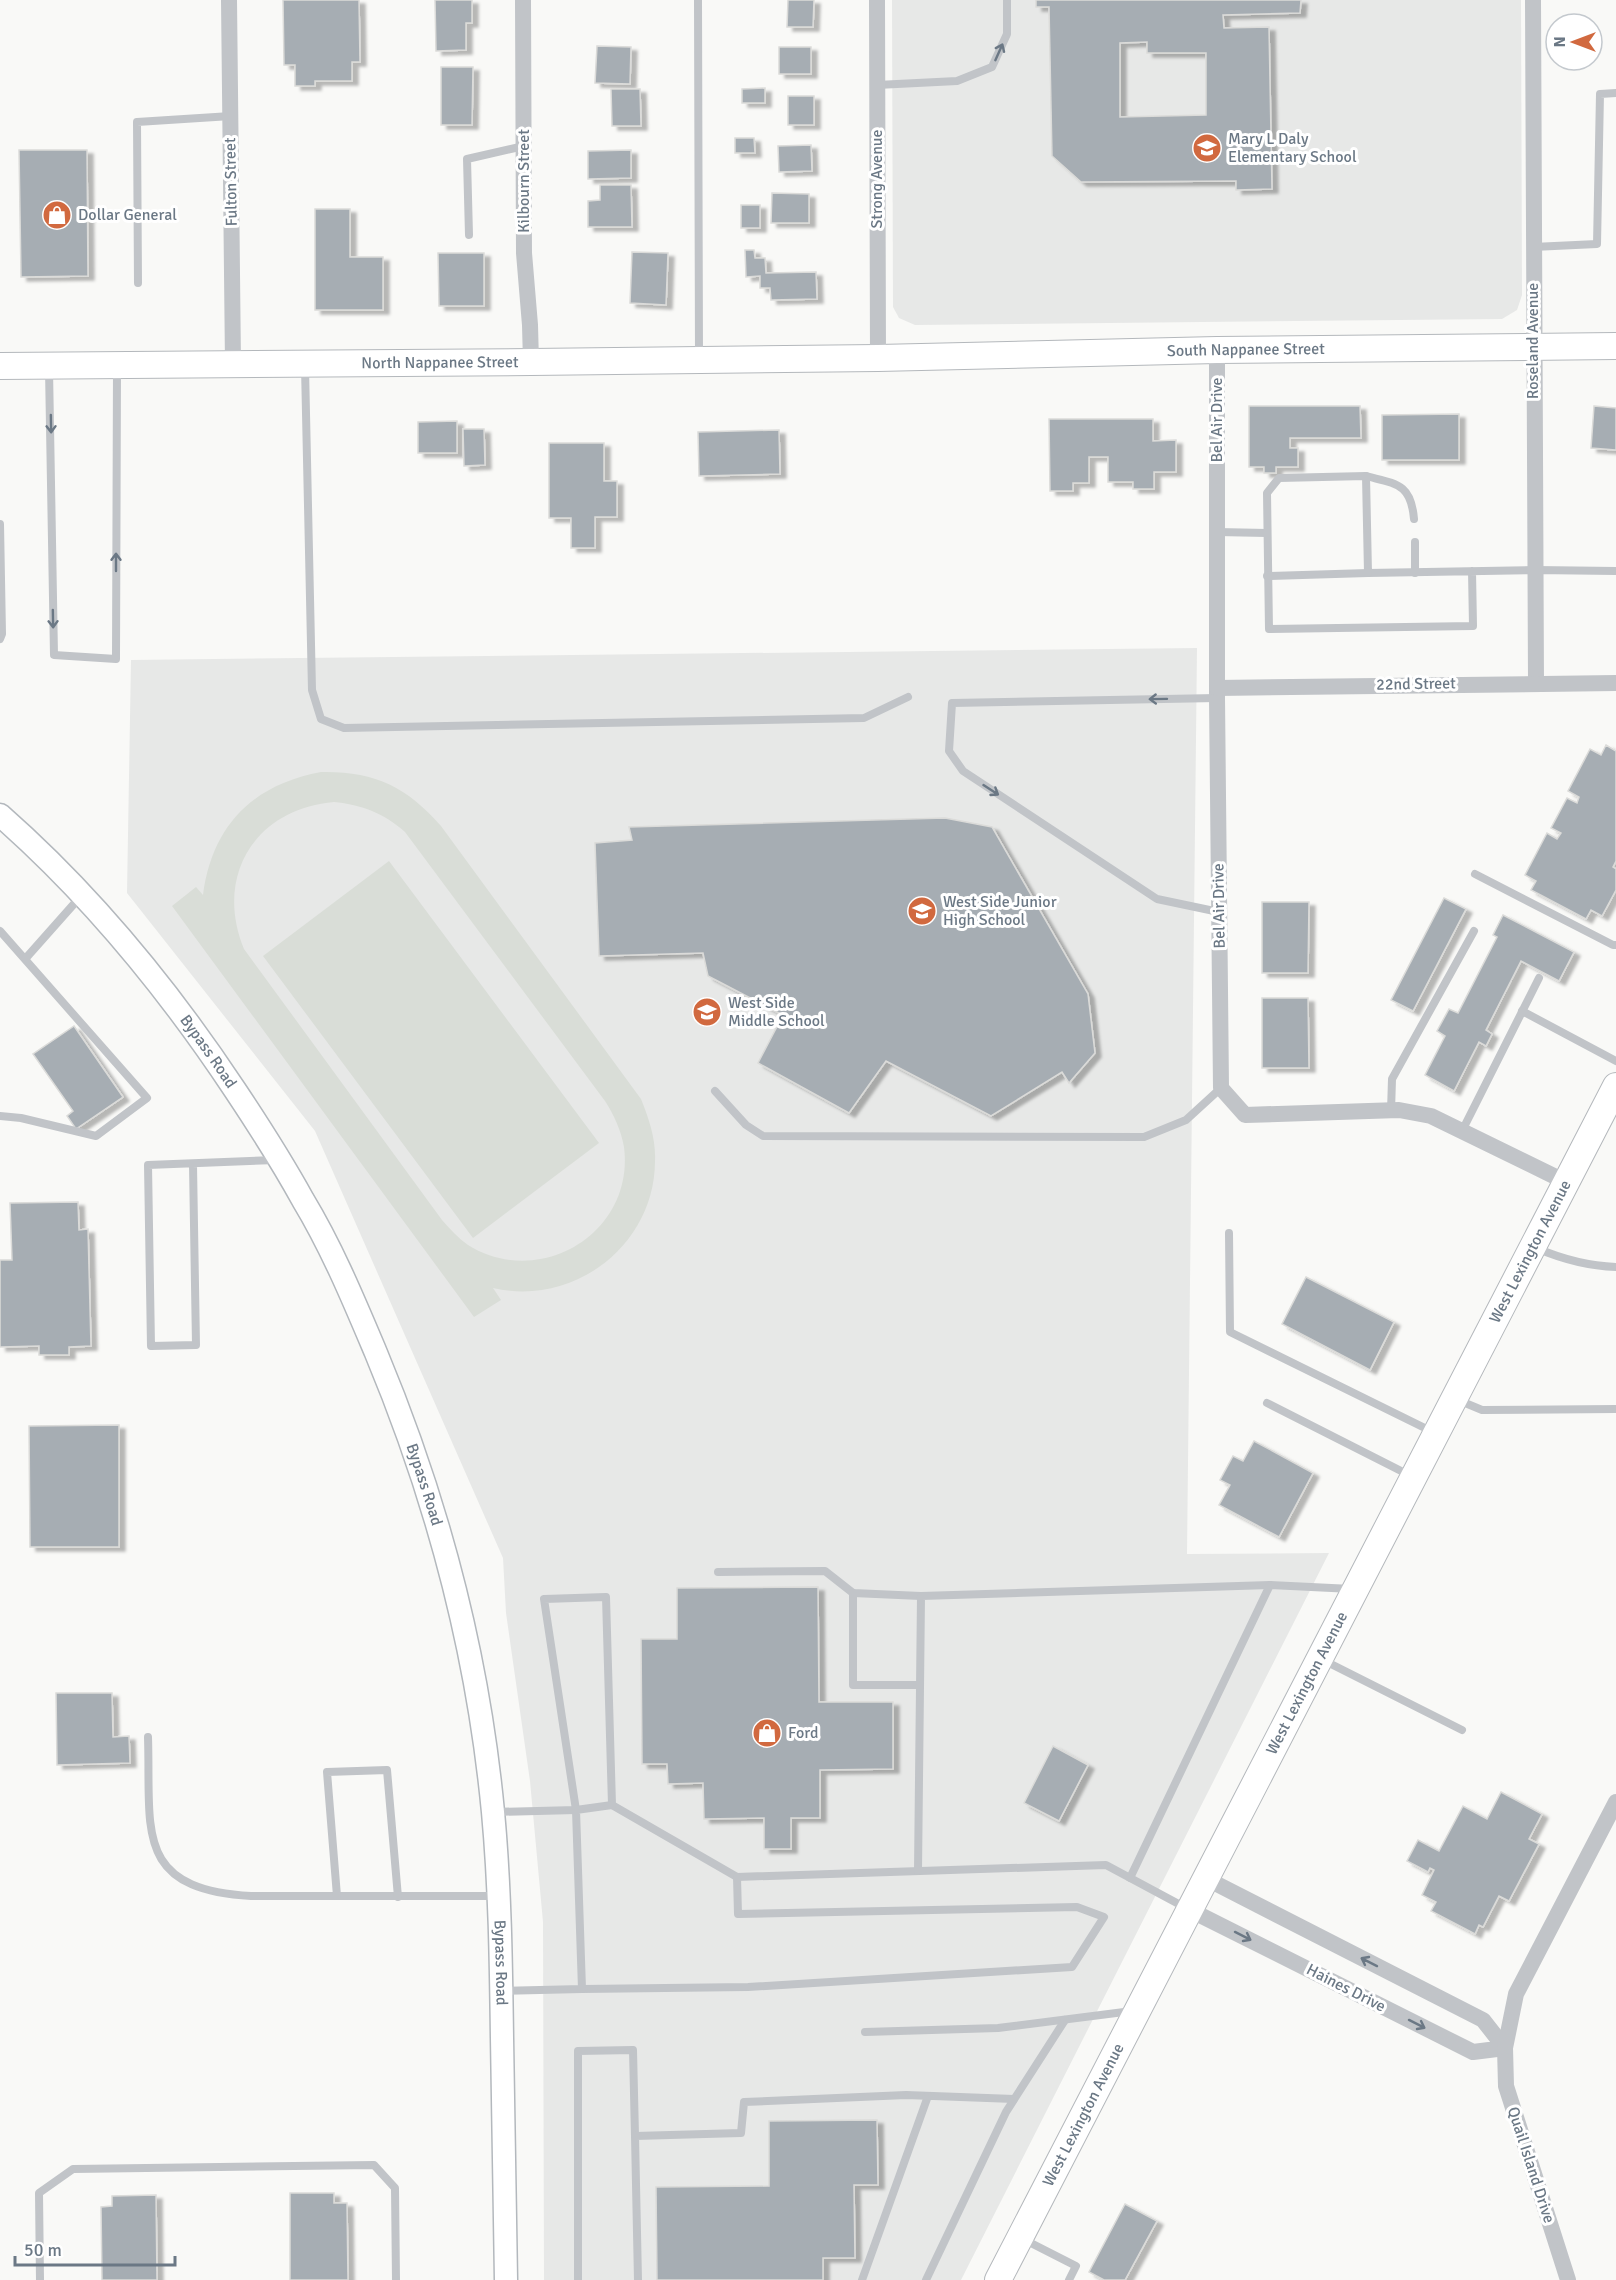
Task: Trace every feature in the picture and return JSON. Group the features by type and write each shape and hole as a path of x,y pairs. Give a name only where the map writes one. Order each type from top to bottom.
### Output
{"main road":[{"name":"South Nappanee Street","path":"878,358 1217,350 1616,346"},
{"name":"North Nappanee Street","path":"0,366 878,358"},
{"name":"Bypass Road","path":"0,815 39,850 82,895 155,979 204,1042 279,1159 305,1202 355,1302 400,1410 424,1479 445,1548 459,1608 485,1743 493,1812 502,1991 506,2280"},
{"name":"West Lexington Avenue","path":"998,2280 1566,1182 1610,1111 1616,1086"}],"street":[{"name":"Fulton Street","path":"229,0 233,364"},
{"name":"Kilbourn Street","path":"523,0 524,253 531,362"},
{"name":"Strong Avenue","path":"877,0 878,358"},
{"name":"Roseland Avenue","path":"1533,0 1536,682"},
{"name":"Bel Air Drive","path":"1217,350 1217,693 1221,1088"},
{"name":"22nd Street","path":"1217,693 1536,682 1616,683"},
{"path":"1221,1088 1245,1114 1391,1111 1431,1116 1566,1182"},
{"path":"1505,2048 1516,1994 1616,1802"},
{"name":"Haines Drive","path":"1207,1878 1483,2020 1505,2048"},
{"name":"Haines Drive","path":"1190,1910 1473,2052 1505,2048"},
{"name":"Quail Island Drive","path":"1505,2048 1506,2086 1568,2280"}],"lane":[{"path":"698,0 699,359"},
{"path":"877,85 957,81 992,67 1007,34 1007,0"},
{"path":"1533,247 1597,244 1600,94 1616,93"},
{"path":"138,283 137,122 231,116"},
{"path":"469,235 467,159 524,146"},
{"path":"305,364 312,690 321,719 344,728 864,718 908,697"},
{"path":"49,366 54,655 116,658 117,365"},
{"path":"1414,519 1413,502 1400,485 1366,476 1279,478 1267,493 1269,629 1473,626 1472,572"},
{"path":"1366,476 1368,573"},
{"path":"0,524 0,639"},
{"path":"1217,532 1267,532"},
{"path":"1414,542 1415,573"},
{"path":"1267,576 1535,570 1616,571"},
{"path":"1217,693 952,703 949,751 963,771 1157,899 1219,912"},
{"path":"1475,874 1616,945"},
{"path":"26,958 82,895"},
{"path":"0,931 147,1098 96,1136 21,1118 0,1116"},
{"path":"1391,1111 1392,1079 1474,931"},
{"path":"1462,1131 1539,978"},
{"path":"1522,1011 1616,1061"},
{"path":"714,1091 746,1125 763,1136 1144,1137 1186,1120 1221,1088"},
{"path":"193,1165 196,1345 151,1346 148,1166 279,1159"},
{"path":"1229,1233 1230,1332 1437,1433"},
{"path":"1533,1247 1566,1261 1616,1267"},
{"path":"1454,1399 1482,1410 1616,1409"},
{"path":"1267,1403 1414,1477"},
{"path":"718,1572 825,1571 853,1593 921,1596 1270,1585 1356,1590"},
{"path":"1130,1878 1270,1585"},
{"path":"853,1593 853,1685 920,1685"},
{"path":"918,1871 921,1596"},
{"path":"582,1989 576,1810 544,1599 606,1597 612,1805"},
{"path":"1320,1659 1462,1730"},
{"path":"148,1737 153,1839 162,1862 177,1878 189,1884 227,1895 499,1896"},
{"path":"337,1896 327,1773 387,1770 398,1897"},
{"path":"493,1812 576,1810 612,1805 736,1877 1106,1865 1190,1910"},
{"path":"502,1991 748,1987 1072,1967 1104,1917 1077,1907 738,1914 736,1877"},
{"path":"865,2032 998,2028 1138,2010"},
{"path":"927,2280 1006,2112 1065,2020"},
{"path":"578,2280 578,2051 633,2050 638,2280"},
{"path":"634,2136 741,2133 744,2102 928,2096 1014,2099"},
{"path":"862,2280 928,2096"},
{"path":"40,2280 39,2193 74,2169 374,2165 395,2188 396,2280"},
{"path":"1020,2238 1076,2266 1069,2280"}],"shaded area":[{"name":"Mary L Daly Elementary School","path":"892,0 1521,0 1522,295 1517,310 1502,319 915,325 899,318 893,307"},
{"name":"West Side Middle School","path":"1197,648 1187,1554 1329,1553 961,2280 544,2280 543,1922 530,1781 506,1613 503,1558 315,1131 127,893 131,660"},
{"path":"321,772 340,772 373,778 402,791 428,812 441,826 641,1099 654,1145 655,1161 651,1191 641,1219 625,1243 604,1263 580,1278 552,1288 523,1291 493,1288 501,1300 474,1317 172,906 196,887 203,895 208,870 216,848 226,829 240,812 256,798 296,778","holes":["334,802 381,815 405,832 611,1112 624,1147 623,1178 614,1205 598,1228 577,1245 552,1256 524,1261 496,1257 468,1245 461,1239 442,1220 244,949 236,922 234,896 238,872 248,851 263,832 282,818 306,807"]},
{"path":"389,861 599,1143 473,1238 263,956"}],"building":[{"path":"283,0 359,0 360,62 352,62 352,81 315,81 315,86 295,86 295,65 284,65"},
{"path":"435,0 472,0 472,23 466,23 466,50 436,51"},
{"path":"788,0 814,0 813,27 787,27"},
{"path":"1036,0 1301,0 1300,13 1223,15 1224,28 1269,27 1272,189 1236,190 1236,181 1081,182 1052,156 1049,7 1036,7","holes":["1147,42 1147,53 1206,53 1206,115 1120,117 1120,43"]},
{"path":"597,46 631,47 630,84 595,83"},
{"path":"779,47 811,47 811,74 779,74"},
{"path":"441,67 473,67 472,125 441,125"},
{"path":"765,88 765,103 742,103 742,89"},
{"path":"611,89 640,89 641,126 612,126"},
{"path":"788,96 814,96 814,125 788,125"},
{"path":"735,138 754,138 755,153 735,153"},
{"path":"811,145 812,171 779,172 778,146"},
{"path":"19,150 87,150 88,276 21,277"},
{"path":"631,150 631,178 588,179 588,151"},
{"path":"600,185 631,185 632,227 588,227 588,201 600,200"},
{"path":"772,193 809,194 809,223 771,223"},
{"path":"741,205 760,205 760,228 741,228"},
{"path":"315,209 350,209 350,257 383,257 383,310 315,310"},
{"path":"745,250 754,250 755,258 765,258 766,273 816,272 817,299 771,300 770,288 760,288 760,276 746,277"},
{"path":"632,252 668,253 666,305 630,303"},
{"path":"438,253 484,253 484,306 439,306"},
{"path":"1249,406 1360,406 1361,438 1290,438 1290,448 1298,448 1298,467 1276,467 1276,473 1264,473 1264,467 1249,467"},
{"path":"1594,406 1616,408 1616,450 1591,448"},
{"path":"1459,414 1459,460 1382,460 1382,415"},
{"path":"1049,419 1153,419 1153,441 1176,440 1176,472 1154,472 1154,489 1133,489 1133,482 1108,482 1108,457 1089,457 1089,483 1073,483 1073,491 1050,491"},
{"path":"457,421 457,453 418,453 418,422"},
{"path":"463,429 484,429 485,465 464,466"},
{"path":"779,430 780,474 699,476 698,432"},
{"path":"549,443 604,443 604,481 617,481 617,517 595,517 595,548 571,548 571,518 549,518"},
{"path":"1606,745 1616,751 1616,861 1613,867 1616,869 1616,890 1602,916 1591,910 1586,919 1531,890 1536,881 1525,875 1547,833 1557,839 1561,833 1551,828 1567,798 1577,803 1579,797 1568,791 1590,749 1601,755"},
{"path":"945,818 992,827 1088,994 1095,1053 1069,1083 1062,1072 991,1116 886,1061 849,1113 758,1063 783,1015 708,976 703,953 599,956 595,843 632,840 629,827"},
{"path":"1444,898 1466,909 1413,1011 1391,1000"},
{"path":"1262,902 1309,902 1308,973 1262,973"},
{"path":"1503,915 1574,952 1559,981 1521,961 1486,1030 1492,1034 1486,1046 1479,1042 1454,1091 1425,1075 1445,1036 1437,1031 1449,1009 1458,1013 1497,937 1493,935"},
{"path":"1262,998 1308,998 1309,1068 1262,1068"},
{"path":"74,1026 123,1097 76,1129 67,1116 73,1111 33,1054"},
{"path":"78,1202 79,1230 88,1229 91,1346 69,1347 69,1355 39,1355 39,1346 0,1347 0,1260 12,1260 10,1203"},
{"path":"1306,1277 1394,1322 1370,1370 1282,1324"},
{"path":"119,1425 119,1547 30,1547 29,1426"},
{"path":"1254,1441 1313,1473 1279,1537 1219,1505 1230,1485 1220,1480 1233,1456 1243,1461"},
{"name":"Ford","path":"818,1587 819,1702 893,1702 893,1769 820,1770 820,1818 791,1818 791,1849 764,1849 764,1818 704,1819 703,1783 668,1784 667,1764 642,1764 641,1639 677,1639 677,1588"},
{"path":"56,1693 112,1693 113,1737 129,1736 130,1763 57,1765"},
{"path":"1053,1746 1088,1765 1059,1821 1024,1803"},
{"path":"1501,1792 1542,1814 1529,1839 1539,1844 1509,1901 1499,1896 1483,1927 1479,1925 1475,1934 1431,1911 1436,1902 1422,1895 1434,1870 1430,1868 1428,1872 1407,1861 1418,1840 1439,1851 1463,1806 1487,1819"},
{"path":"877,2120 878,2185 854,2185 855,2258 823,2258 823,2280 657,2280 656,2187 769,2186 769,2121"},
{"path":"290,2193 334,2193 334,2203 347,2203 348,2280 290,2280"},
{"path":"156,2195 157,2280 102,2280 101,2207 112,2206 112,2196"},
{"path":"1125,2204 1157,2221 1125,2280 1104,2280 1089,2272"}],"place":[{"name":"Mary L Daly Elementary School","path":"1207,148"},
{"name":"Dollar General","path":"57,215"},
{"name":"West Side Junior High School","path":"922,911"},
{"name":"West Side Middle School","path":"707,1012"},
{"name":"Ford","path":"767,1733"}]}
